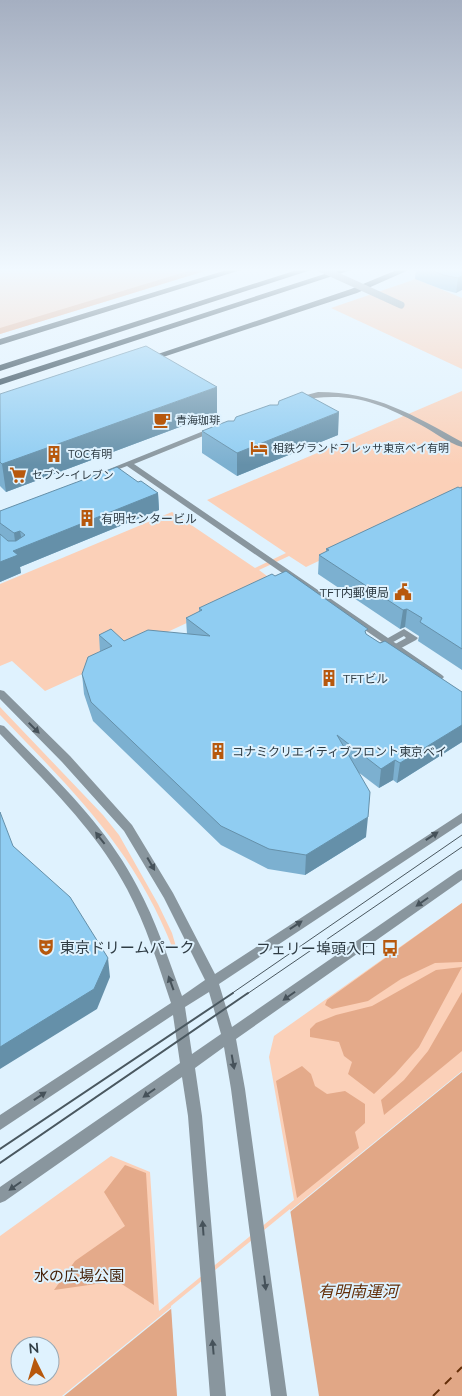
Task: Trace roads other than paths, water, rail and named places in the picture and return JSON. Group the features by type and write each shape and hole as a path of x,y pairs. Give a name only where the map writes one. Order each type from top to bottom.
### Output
{"highway":[{"path":"0,342 26,334"},
{"path":"0,368 7,361 108,334"},
{"path":"0,382 33,375 158,334"},
{"path":"140,362 224,334"},
{"path":"0,390 33,375"}],"street":[{"path":"289,401 319,394 364,397 387,404 462,444"},
{"path":"99,475 222,427"},
{"path":"129,464 446,682"},
{"path":"0,694 66,760 128,828 169,896 212,981 229,1038 279,1396"},
{"path":"0,728 76,807 111,853 132,887 151,927 178,1004 189,1065 195,1116 206,1276 218,1396"},
{"path":"0,1123 462,817"},
{"path":"0,1196 462,874"}],"water":[{"name":"有明南運河","path":"462,1072 462,1396 64,1396"}],"tram line":[{"path":"231,994 462,835"},
{"path":"247,994 462,847"},
{"path":"0,1149 233,993"},
{"path":"0,1163 248,993"}],"place":[{"name":"青海珈琲","path":"162,420"},
{"name":"相鉄グランドフレッサ東京ベイ有明","path":"259,448"},
{"name":"TOC有明","path":"54,454"},
{"name":"セブン-イレブン","path":"18,475"},
{"name":"有明センタービル","path":"87,518"},
{"name":"TFT内郵便局","path":"403,592"},
{"name":"TFTビル","path":"329,678"},
{"name":"コナミクリエイティブフロント東京ベイ","path":"218,751"},
{"name":"東京ドリームパーク","path":"46,947"},
{"name":"フェリー埠頭入口","path":"390,948"}],"park label":[{"name":"水の広場公園","path":"79,1275"}]}
